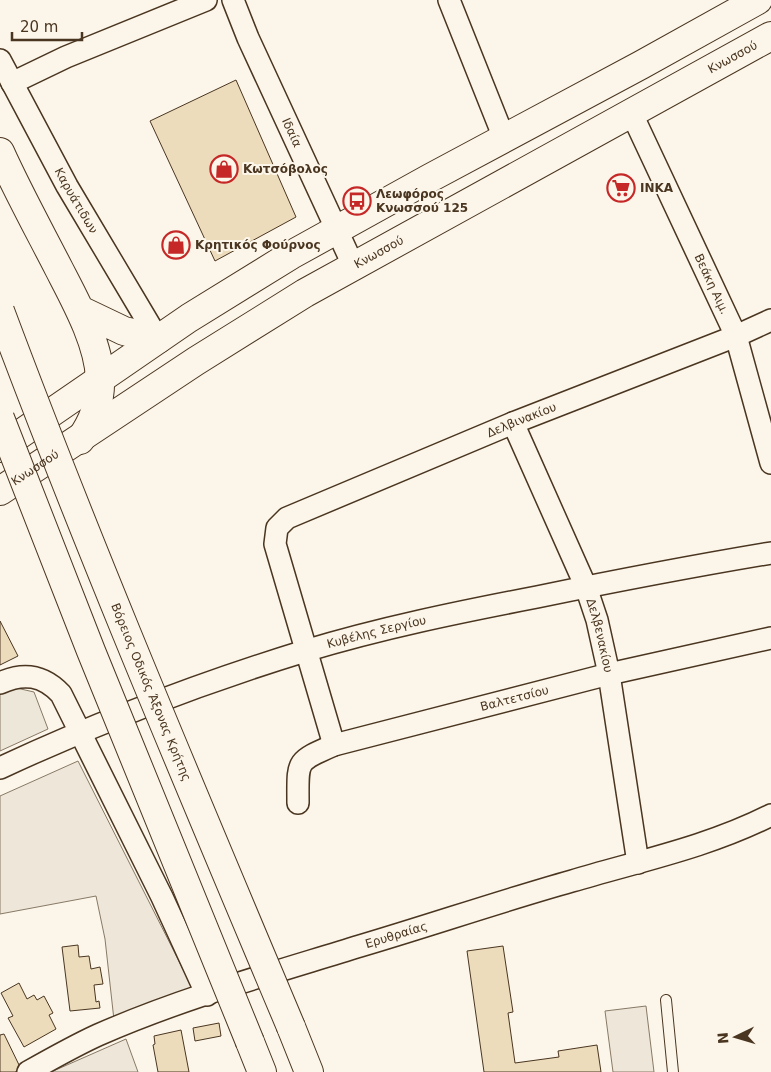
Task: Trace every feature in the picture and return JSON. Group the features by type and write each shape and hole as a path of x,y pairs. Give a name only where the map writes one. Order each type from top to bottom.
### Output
{"main road":[{"path":"0,448 248,281 336,228 641,66 758,0"},
{"name":"Κνωσσού","path":"0,491 262,319 353,265 771,36"},
{"path":"0,152 80,310 97,359 100,380 98,404 90,425 80,440"},
{"path":"80,310 124,330 158,340"},
{"name":"Βόρειος Οδικός Άξονας Κρήτης","path":"0,311 66,485 124,629 309,1072"},
{"path":"0,418 95,660 262,1072"}],"street":[{"path":"12,83 66,57 206,0"},
{"name":"Ιδαία","path":"233,0 288,127 353,265"},
{"path":"449,0 504,138"},
{"name":"Καρυάτιδων","path":"0,60 67,186 158,340"},
{"name":"Βεάκη Αιμ.","path":"632,112 736,336 771,464"},
{"name":"Δελβινακίου","path":"306,651 275,544 277,528 287,518 513,422 736,336 771,320"},
{"name":"Δελβενακίου","path":"513,422 586,587 597,620 609,674 638,863"},
{"name":"Κυβέλης Σεργίου","path":"0,768 80,733 198,686 306,651 416,622 771,552"},
{"name":"Βαλτετσίου","path":"298,803 299,765 306,757 334,745 609,674 771,638"},
{"path":"306,651 334,745"},
{"path":"0,683 12,677 39,678 53,685 61,694 162,897 207,995"},
{"name":"Ερυθραίας","path":"28,1072 97,1036 207,995 297,965 726,836 771,816"}],"lane":[{"path":"666,1000 673,1072"}],"shaded area":[{"path":"12,687 34,692 48,729 0,751 0,693"},
{"path":"78,761 192,987 114,1020 105,939 96,896 0,914 0,796"},
{"path":"646,1006 654,1072 613,1072 605,1011"},
{"path":"126,1039 138,1072 51,1072"}],"building":[{"name":"Κωτσόβολος","path":"236,80 296,217 215,261 150,121"},
{"path":"0,621 18,656 0,665"},
{"path":"78,945 79,957 89,956 91,969 100,967 103,984 94,985 96,1002 99,1001 100,1008 70,1011 62,947"},
{"path":"503,946 513,1012 508,1013 515,1063 559,1057 558,1051 597,1045 601,1072 484,1072 467,951"},
{"path":"19,983 27,999 34,995 37,1000 44,996 53,1013 49,1015 56,1029 24,1047 8,1018 13,1016 1,993"},
{"path":"219,1023 221,1036 195,1041 193,1028"},
{"path":"181,1030 189,1072 158,1072 153,1045 155,1044 154,1036"},
{"path":"4,1034 21,1069 15,1072 0,1072 0,1035"}],"place":[{"name":"Κωτσόβολος","path":"224,169"},
{"name":"ΙΝΚΑ","path":"621,188"},
{"name":"Λεωφόρος Κνωσσού 125","path":"357,201"},
{"name":"Κρητικός Φούρνος","path":"176,245"}]}
